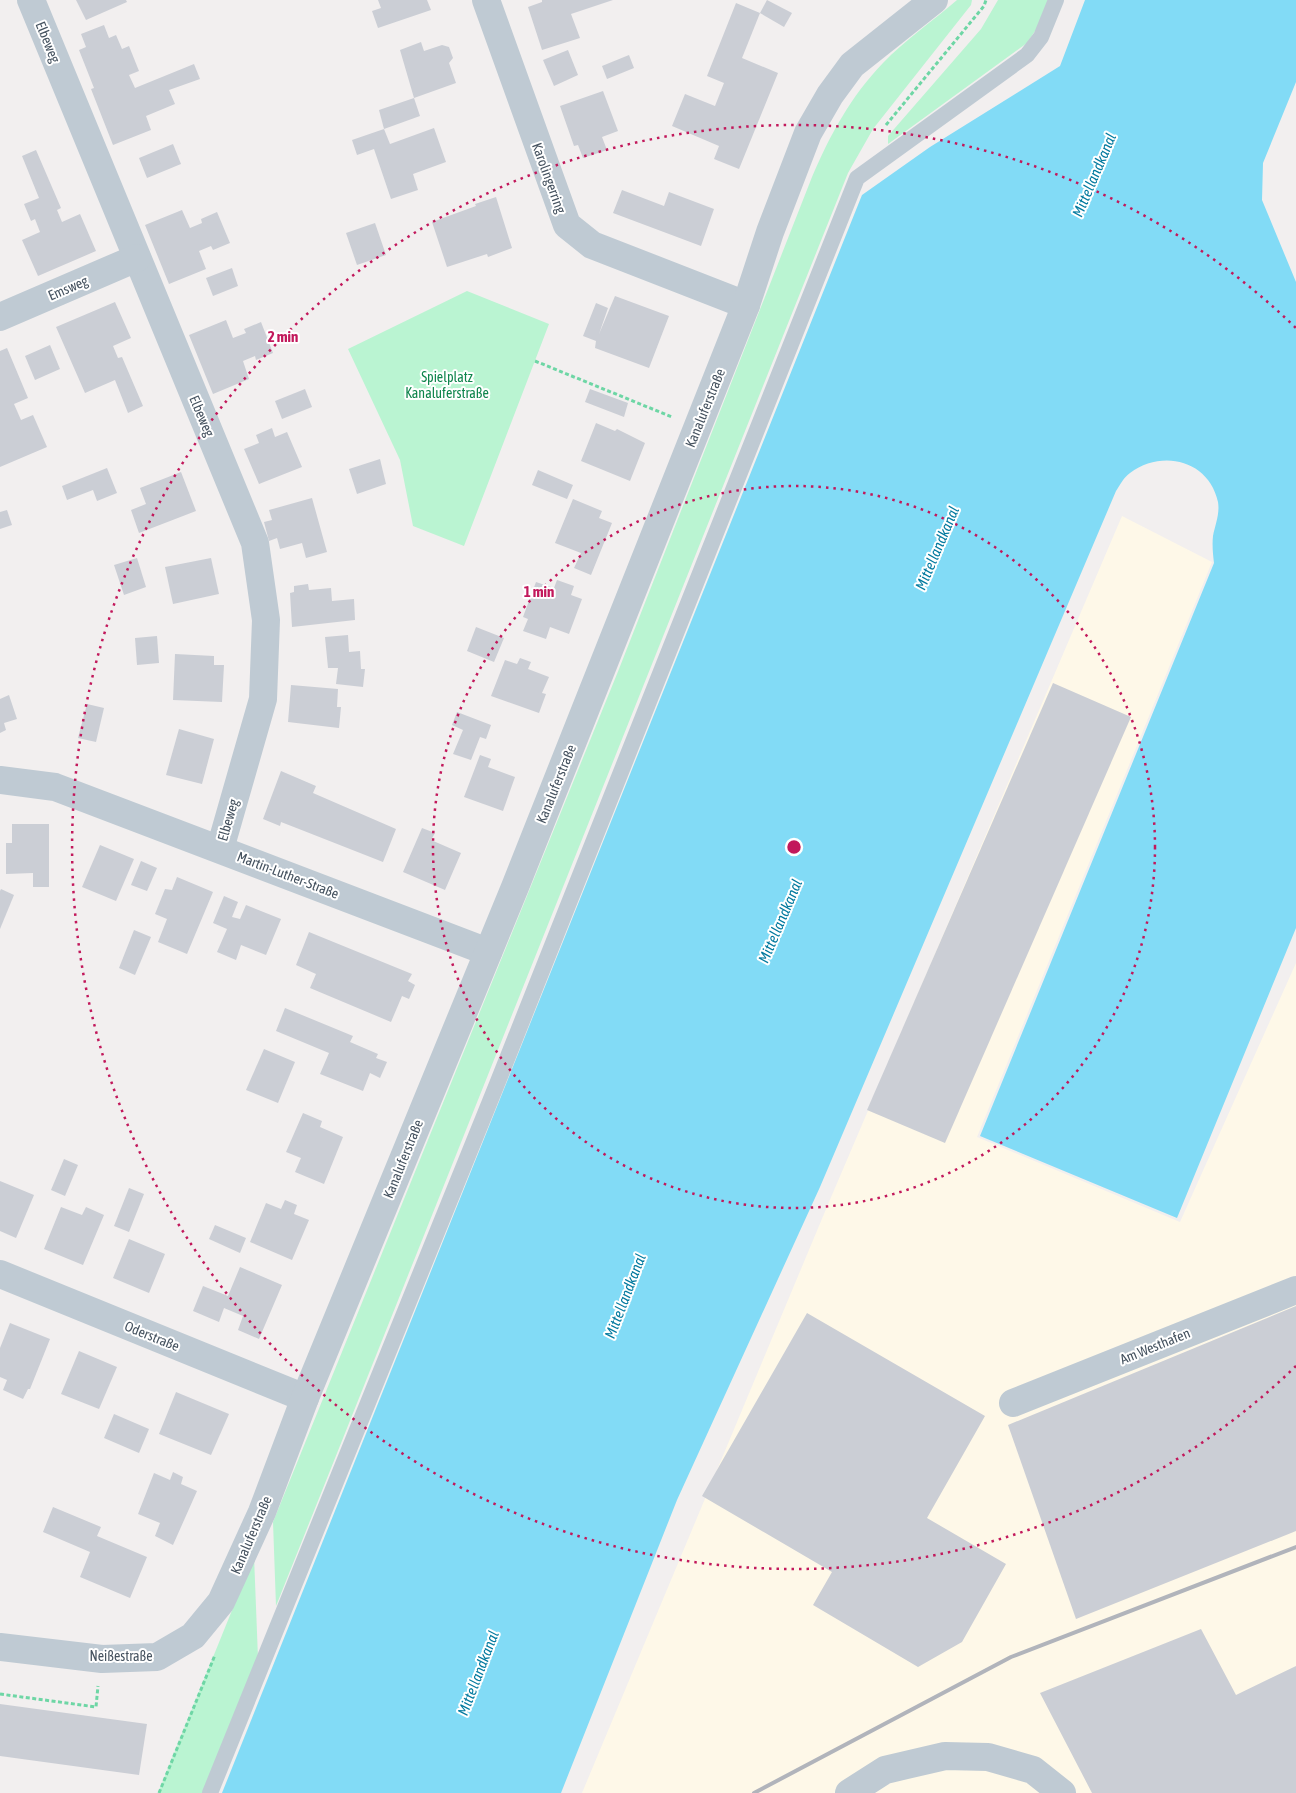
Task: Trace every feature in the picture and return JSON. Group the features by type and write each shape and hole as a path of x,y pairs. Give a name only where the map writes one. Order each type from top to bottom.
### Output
{"street":[{"name":"Elbeweg","path":"31,0 255,544 265,611 263,699 220,849"},
{"name":"Karolingerring","path":"486,0 567,225 592,246 746,305"},
{"name":"Kanaluferstraße","path":"221,1602 262,1512 305,1398 488,952 698,427 746,305 770,232 808,133 830,95 852,65 934,0"},
{"name":"Emsweg","path":"0,317 136,258"},
{"name":"Martin-Luther-Straße","path":"0,780 55,786 488,952"},
{"name":"Oderstraße","path":"0,1274 305,1398"},
{"name":"Am Westhafen","path":"1013,1403 1296,1290"},
{"name":"Neißestraße","path":"0,1647 102,1659 157,1657 193,1636 221,1602"},
{"path":"849,1793 886,1770 945,1756 988,1757 1033,1770 1062,1793"}],"lane":[{"path":"210,1793 497,1084 857,178 1027,55 1041,37 1056,0"}],"path":[{"path":"884,128 984,6 986,0"},
{"path":"535,361 698,427"},
{"path":"159,1793 215,1659 216,1649"},
{"path":"0,1694 96,1707 102,1659"}],"shaded area":[{"path":"1122,516 1212,562 977,1137 1180,1222 1296,963 1296,1793 582,1793 829,1202"}],"green space":[{"path":"957,0 972,0 971,5 873,129 848,173 276,1606 273,1522 619,669 812,177 842,117 871,76 900,46"},
{"path":"998,0 1048,0 1037,28 1027,43 888,144 888,136 981,29"},
{"name":"Spielplatz Kanaluferstraße","path":"467,291 549,324 464,546 413,526 400,460 348,349"},
{"path":"254,1556 258,1658 205,1793 158,1793"}],"water":[{"name":"Mittellandkanal","path":"1085,0 1296,0 1296,82 1263,163 1262,200 1296,282 1296,928 1177,1218 980,1136 1214,563 1213,536 1218,515 1218,502 1213,488 1205,476 1195,468 1183,463 1170,461 1156,462 1143,466 1128,475 1116,491 820,1187 677,1500 561,1793 222,1793 862,195 930,147 1060,66"}],"building":[{"path":"76,0 126,0 127,2 86,20"},
{"path":"378,0 427,0 431,10 378,28 372,11 381,8"},
{"path":"542,0 613,0 571,14 580,38 542,50 528,7 542,2"},
{"path":"767,0 792,13 784,27 760,13"},
{"path":"736,3 760,13 742,58 778,73 739,169 714,159 719,146 672,126 685,94 715,106 724,83 707,76"},
{"path":"104,25 109,38 116,35 122,49 129,46 139,71 129,75 135,88 194,64 200,79 169,90 175,104 146,116 151,130 113,145 91,89 94,88 79,50 86,47 81,34"},
{"path":"421,42 424,51 442,45 449,47 453,58 449,63 456,83 414,98 400,50"},
{"path":"568,50 578,75 554,86 543,60"},
{"path":"629,55 634,68 607,79 602,66"},
{"path":"603,91 618,131 602,137 607,150 583,158 578,145 574,146 560,106"},
{"path":"414,98 420,116 384,129 379,110"},
{"path":"434,128 446,162 413,174 418,190 391,199 374,149 357,155 352,140 384,129 390,144"},
{"path":"173,144 181,164 147,178 139,158"},
{"path":"36,150 61,208 57,210 62,222 80,214 96,251 38,276 22,240 40,232 35,219 31,221 24,204 39,198 22,156"},
{"path":"622,190 664,206 669,192 714,209 701,246 613,213"},
{"path":"496,197 512,248 488,257 487,254 447,267 432,222"},
{"path":"182,210 190,228 202,223 201,219 217,212 230,243 213,250 211,246 199,251 206,269 169,284 145,225"},
{"path":"375,223 386,255 357,265 346,233"},
{"path":"232,268 238,286 213,296 206,278"},
{"path":"615,296 669,316 649,368 595,348 596,341 583,336 596,303 608,308 599,334"},
{"path":"115,302 131,338 113,346 118,358 122,357 143,406 128,413 115,380 85,393 56,327"},
{"path":"226,320 233,338 246,333 244,329 261,322 273,353 256,360 255,356 243,361 249,379 213,394 189,335"},
{"path":"50,345 60,369 35,380 25,356"},
{"path":"7,348 28,398 14,404 21,420 33,415 47,447 0,467 0,351"},
{"path":"305,389 312,407 282,419 275,401"},
{"path":"590,389 628,403 624,417 585,402"},
{"path":"596,423 615,431 617,429 645,443 630,481 581,461"},
{"path":"272,428 275,437 287,432 302,467 259,484 244,449 259,443 256,435"},
{"path":"380,459 386,484 357,494 349,469"},
{"path":"107,468 117,493 97,501 93,490 67,500 62,486"},
{"path":"538,470 573,485 567,499 532,485"},
{"path":"181,472 196,511 139,533 131,510 146,504 140,488"},
{"path":"312,498 327,552 306,558 302,543 280,549 277,538 269,541 264,522 272,520 269,510"},
{"path":"573,499 602,511 599,518 612,523 591,575 574,568 581,553 555,543"},
{"path":"7,510 12,525 0,529 0,512"},
{"path":"137,558 146,587 124,595 114,565"},
{"path":"211,558 219,594 173,604 165,567"},
{"path":"557,580 574,586 571,595 582,599 569,634 550,627 546,639 523,631 528,619 523,617 536,582 554,588"},
{"path":"308,584 309,590 331,588 332,601 354,599 355,620 292,627 290,593 294,592 294,586"},
{"path":"476,627 504,638 494,662 467,651"},
{"path":"348,635 349,652 360,651 361,669 365,669 363,687 336,684 338,668 328,668 325,637"},
{"path":"157,636 159,663 137,665 135,638"},
{"path":"175,654 214,656 214,665 224,665 222,702 173,700"},
{"path":"520,658 531,662 528,669 549,677 542,693 546,694 539,713 491,696 505,660 517,664"},
{"path":"1053,683 1131,717 945,1143 867,1110"},
{"path":"291,685 338,689 337,707 341,707 339,728 288,722"},
{"path":"9,695 17,719 4,723 6,730 0,733 0,699"},
{"path":"87,704 104,708 96,742 78,738"},
{"path":"457,712 491,725 486,739 480,737 471,760 453,754 463,730 452,725"},
{"path":"179,729 214,739 202,784 166,775"},
{"path":"480,755 491,759 488,767 515,777 503,811 464,797"},
{"path":"281,771 316,786 313,793 396,829 383,862 281,822 280,826 263,819"},
{"path":"12,824 49,824 49,887 33,887 33,873 6,874 6,843 12,843"},
{"path":"422,828 435,833 431,840 461,853 445,890 403,872"},
{"path":"100,845 134,859 116,901 82,887"},
{"path":"141,861 157,868 147,891 131,885"},
{"path":"177,877 213,892 187,954 158,942 167,919 155,914 165,889 172,890"},
{"path":"1,889 14,895 0,929 0,891"},
{"path":"224,896 238,902 232,917 240,919 246,905 281,919 266,955 241,945 236,960 217,952 227,929 213,923"},
{"path":"134,930 151,937 135,975 119,968"},
{"path":"309,932 412,974 408,981 415,985 409,999 402,996 391,1022 310,988 316,974 296,965"},
{"path":"285,1008 353,1036 350,1042 378,1054 376,1058 387,1062 380,1078 370,1073 363,1091 320,1074 329,1053 276,1031"},
{"path":"264,1049 295,1062 278,1103 246,1090"},
{"path":"303,1113 322,1121 320,1127 343,1137 324,1184 295,1172 301,1158 286,1152"},
{"path":"64,1159 78,1165 65,1196 51,1190"},
{"path":"0,1181 34,1195 16,1238 0,1231"},
{"path":"129,1188 144,1194 129,1232 114,1226"},
{"path":"285,1200 297,1205 294,1214 309,1220 292,1260 250,1242 266,1203 281,1209"},
{"path":"61,1207 82,1215 86,1207 104,1215 83,1265 44,1249"},
{"path":"215,1225 246,1238 240,1253 209,1239"},
{"path":"129,1239 165,1254 149,1293 113,1278"},
{"path":"240,1267 282,1285 259,1339 238,1330 243,1316 224,1308 219,1322 193,1311 203,1286 228,1296"},
{"path":"1296,1306 1296,1531 1076,1619 1008,1425"},
{"path":"807,1313 985,1416 927,1518 1006,1564 962,1642 918,1667 813,1605 832,1572 702,1496"},
{"path":"10,1323 50,1339 30,1389 28,1389 23,1399 3,1390 7,1380 0,1377 0,1348"},
{"path":"79,1351 117,1367 99,1409 61,1394"},
{"path":"176,1392 229,1414 211,1455 159,1434"},
{"path":"114,1414 149,1429 139,1453 104,1438"},
{"path":"173,1472 183,1477 181,1484 197,1491 173,1545 155,1536 160,1523 138,1514 154,1473 170,1480"},
{"path":"53,1507 101,1527 97,1536 147,1557 130,1598 80,1577 90,1552 43,1532"},
{"path":"1201,1629 1236,1695 1296,1666 1296,1793 1092,1793 1040,1693"},
{"path":"0,1704 147,1724 139,1775 0,1756"}],"railway":[{"path":"754,1793 1011,1657 1296,1547"}]}
